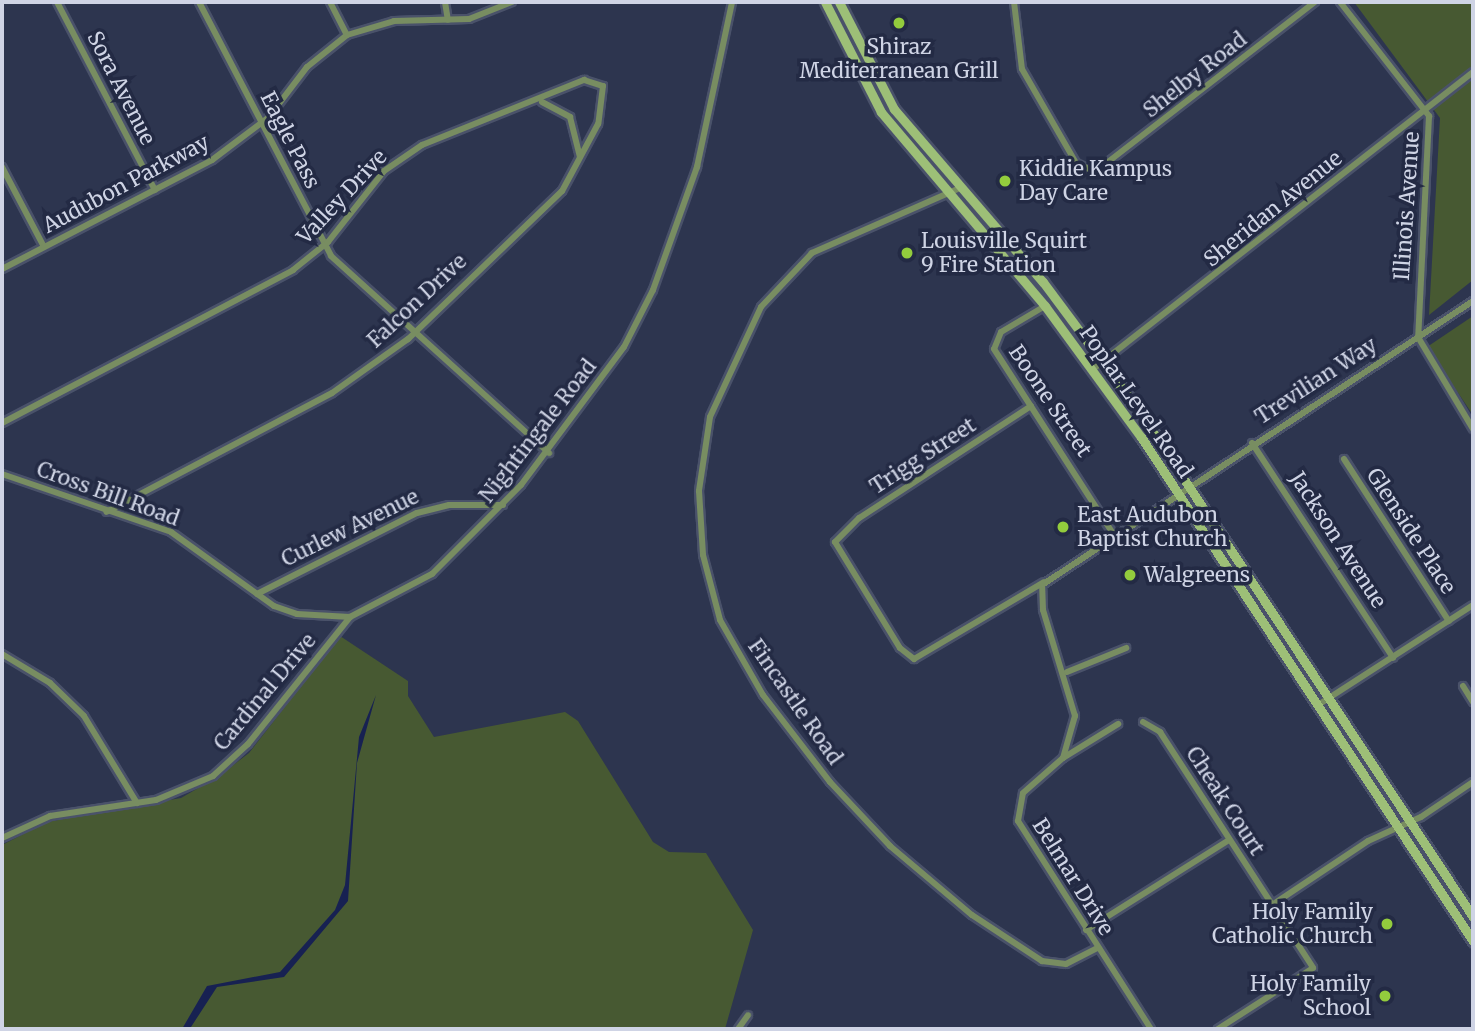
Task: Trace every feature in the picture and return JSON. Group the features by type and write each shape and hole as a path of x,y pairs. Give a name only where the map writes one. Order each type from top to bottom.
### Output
{"main road":[{"name":"Poplar Level Road","path":"840,2 889,101 1103,361 1189,485 1473,917"},
{"name":"Poplar Level Road","path":"826,5 869,95 950,197 1045,306 1093,369 1178,491 1473,941"}],"street":[{"name":"Sora Avenue","path":"57,2 155,190"},
{"name":"Eagle Pass","path":"199,2 324,245 415,332 549,453"},
{"path":"330,2 347,35"},
{"path":"444,2 448,20"},
{"name":"Audubon Parkway","path":"2,269 155,190 262,123 307,67 347,35 394,21 448,20 512,2"},
{"name":"Nightingale Road","path":"349,617 432,574 503,505 549,453 624,347 653,290 702,150 732,2"},
{"path":"826,5 840,2"},
{"name":"Shelby Road","path":"1014,2 1022,69 1076,163 1095,172 1315,2"},
{"name":"Illinois Avenue","path":"1340,2 1425,109 1431,144 1418,337"},
{"name":"Sheridan Avenue","path":"1093,369 1473,72"},
{"name":"Valley Drive","path":"2,423 268,285 324,245 401,158 440,136 542,102 584,80 603,86"},
{"name":"Falcon Drive","path":"106,512 332,393 415,332 540,216 579,163 605,104 603,86"},
{"path":"542,102 577,128 579,163"},
{"path":"2,167 44,247"},
{"name":"Fincastle Road","path":"960,188 950,197 831,242 796,266 761,307 710,418 700,480 702,555 720,620 744,665 802,747 890,846 972,915 1042,961 1066,964 1098,948"},
{"name":"Trevilian Way","path":"1178,491 1473,300"},
{"name":"Boone Street","path":"1045,306 1001,332 993,346 1113,534"},
{"path":"1418,337 1473,429"},
{"name":"Trigg Street","path":"1031,406 836,538 845,563 909,656 932,653 1045,581"},
{"name":"Jackson Avenue","path":"1252,443 1393,658"},
{"name":"Glenside Place","path":"1344,459 1449,621"},
{"name":"Cross Bill Road","path":"2,474 106,512 171,532 257,594 297,614 349,617"},
{"path":"1063,758 1075,716 1067,672 1041,602 1045,581 1178,491"},
{"name":"Curlew Avenue","path":"257,594 417,513 449,505 503,505"},
{"path":"1318,705 1473,605"},
{"name":"Cardinal Drive","path":"2,838 60,813 137,803 184,791 226,766 349,617"},
{"path":"1067,672 1126,648"},
{"path":"2,654 70,701 118,763 137,803"},
{"path":"1463,686 1473,702"},
{"name":"Cheak Court","path":"1143,722 1160,732 1313,968 1218,1029"},
{"name":"Belmar Drive","path":"1118,724 1063,758 1023,793 1017,817 1151,1029"},
{"path":"1272,905 1473,782"},
{"path":"1086,930 1229,839"},
{"path":"738,1029 748,1015"}],"green space":[{"path":"1354,2 1473,2 1473,280 1429,315 1440,118"},
{"path":"1473,316 1473,415 1427,347"},
{"path":"340,636 408,681 408,696 434,737 565,712 578,721 653,842 669,852 706,853 753,930 725,1029 2,1029 2,845 47,822 181,798 219,776 249,753"}],"water":[{"path":"376,695 357,763 348,901 284,977 217,987 191,1027 182,1029 207,986 280,972 335,910 345,885 359,737"}],"place":[{"name":"Shiraz Mediterranean Grill","path":"899,23"},
{"name":"Kiddie Kampus Day Care","path":"1005,181"},
{"name":"Louisville Squirt 9 Fire Station","path":"907,253"},
{"name":"East Audubon Baptist Church","path":"1063,527"},
{"name":"Walgreens","path":"1130,575"},
{"name":"Holy Family Catholic Church","path":"1387,924"},
{"name":"Holy Family School","path":"1385,996"}]}
